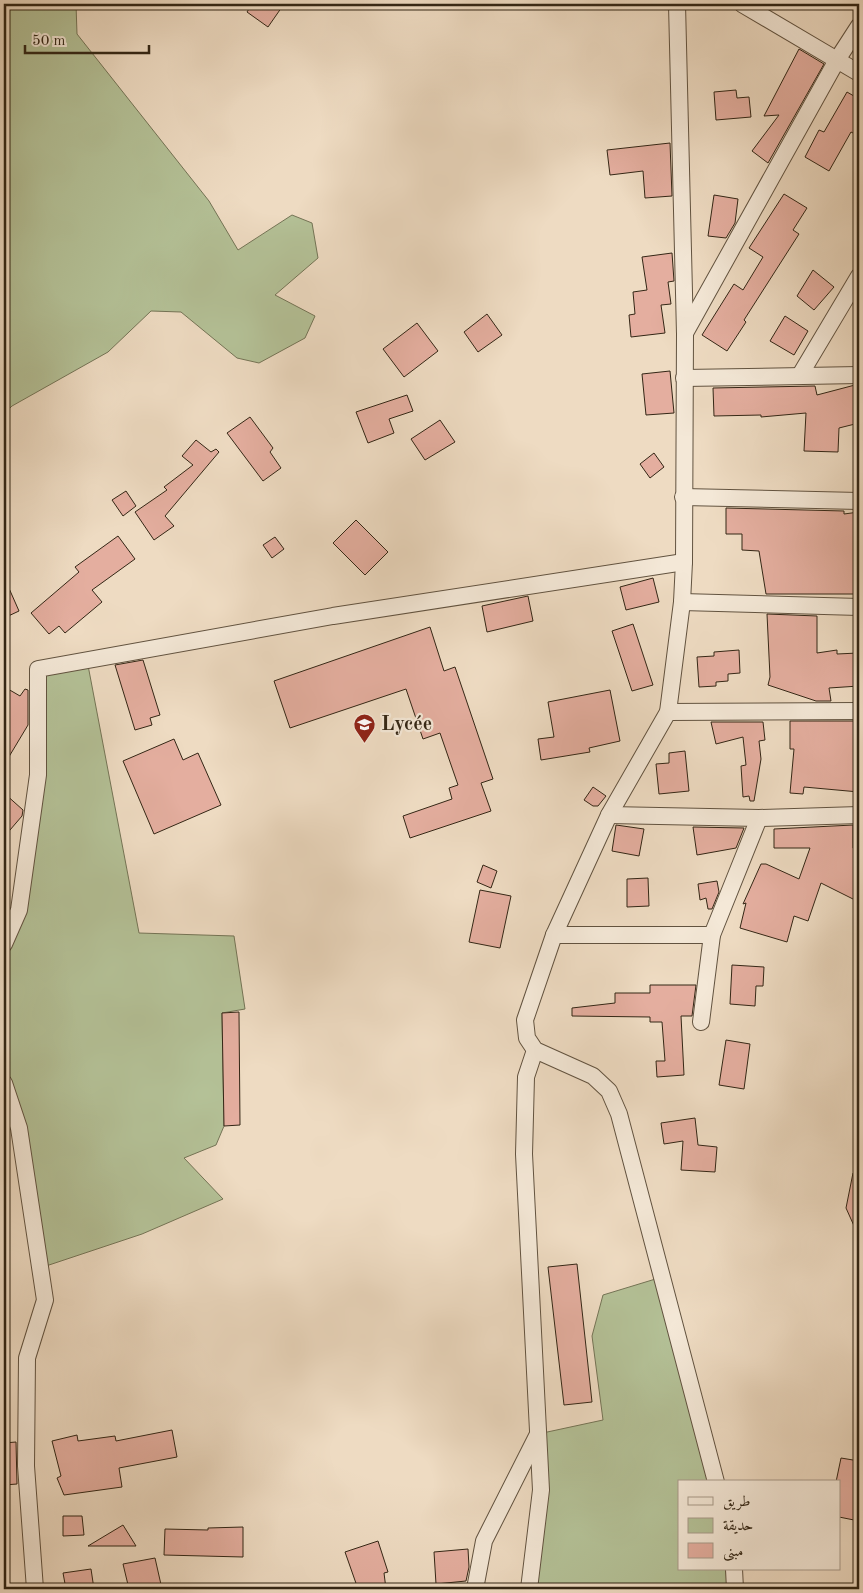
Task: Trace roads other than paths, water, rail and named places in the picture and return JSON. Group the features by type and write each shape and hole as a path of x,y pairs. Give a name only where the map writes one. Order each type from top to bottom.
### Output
{"street":[{"path":"677,4 685,334 682,497 684,562 682,602 668,712 610,815 554,934 525,1020 527,1038 535,1050 593,1076 609,1091 619,1114 715,1480"},
{"path":"742,4 859,74"},
{"path":"685,334 838,60 859,26"},
{"path":"800,375 859,276"},
{"path":"684,378 800,375 859,376"},
{"path":"682,497 859,501"},
{"path":"4,944 19,910 38,775 38,669 334,616 684,562"},
{"path":"682,602 859,607"},
{"path":"668,712 859,711"},
{"path":"610,815 760,818 859,815"},
{"path":"701,1022 712,935 760,818"},
{"path":"554,934 712,935"},
{"path":"529,1589 541,1490 524,1154 526,1077 535,1050"},
{"path":"4,1083 19,1128 45,1300 27,1358 26,1466 35,1589"},
{"path":"475,1589 484,1542 538,1434"},
{"path":"734,1570 735,1589"}],"place":[{"name":"Lycée","path":"365,744"}]}
